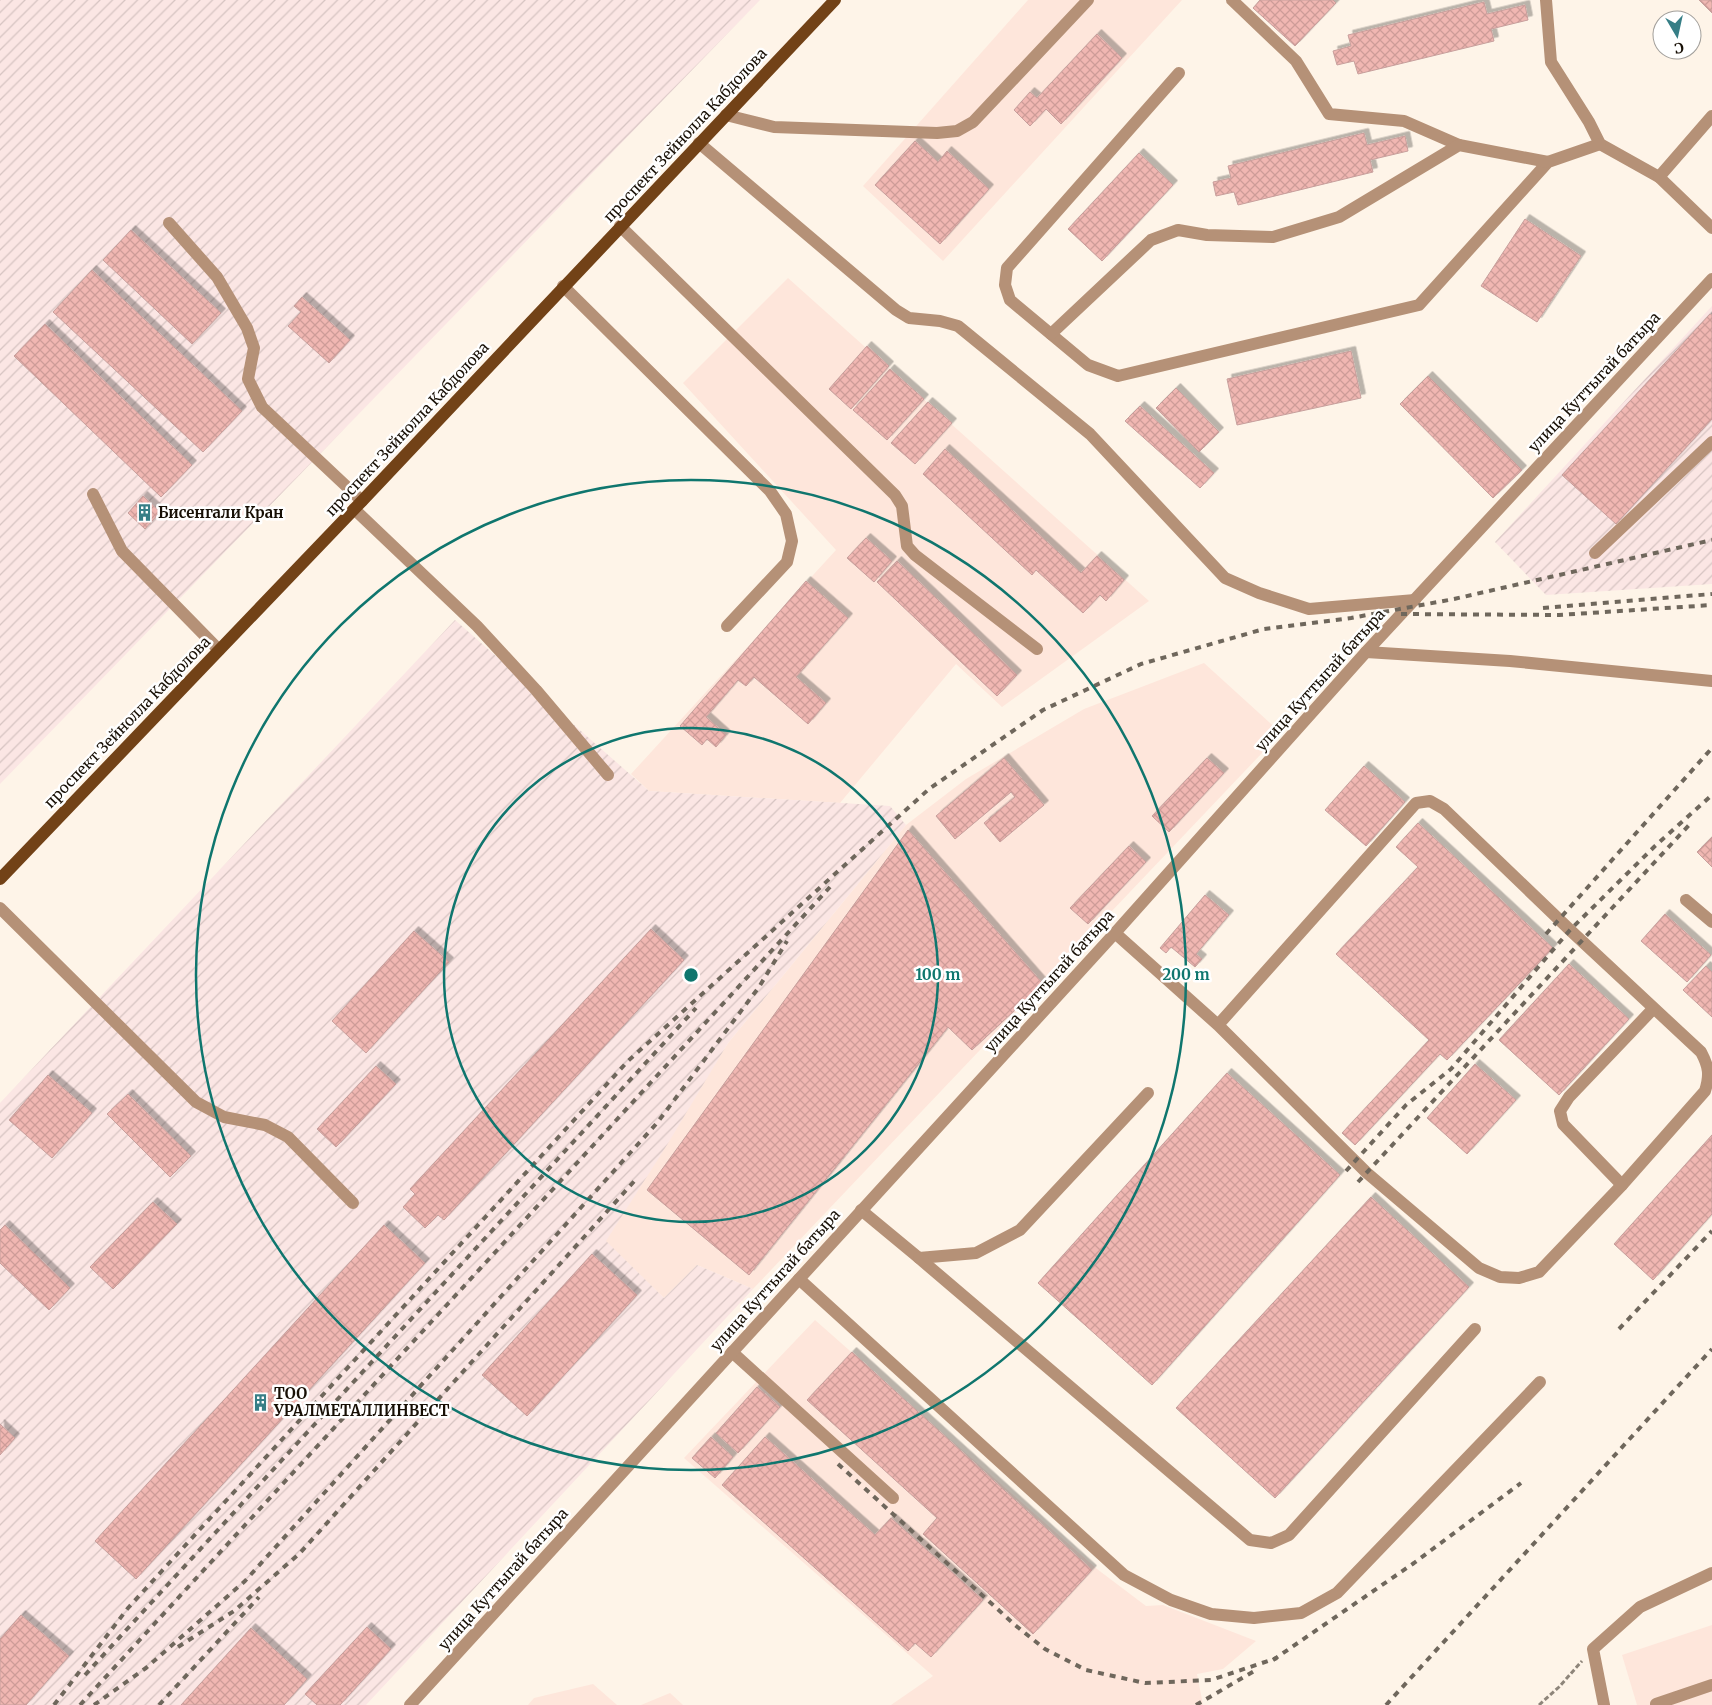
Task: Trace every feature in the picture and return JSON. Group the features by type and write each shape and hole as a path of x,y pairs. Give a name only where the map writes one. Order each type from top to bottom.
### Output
{"main road":[{"name":"проспект Зейнолла Кабдолова","path":"0,879 358,505 830,2"}],"street":[{"path":"726,115 774,127 937,133 957,131 973,122 1088,0"},
{"path":"1232,0 1296,61 1328,114 1404,122 1459,145 1548,162"},
{"path":"1546,0 1551,62 1589,122 1600,144 1659,177 1712,228"},
{"path":"1178,73 1007,268 1005,285 1010,300 1088,366 1118,376 1419,305 1548,162 1600,144"},
{"path":"1659,177 1712,116"},
{"path":"699,143 896,310 909,318 940,321 958,326 1083,428 1225,578 1259,593 1309,609 1415,600"},
{"path":"1051,334 1151,240 1178,230 1207,235 1273,237 1339,217 1459,145"},
{"path":"169,222 217,277 247,328 254,348 248,379 262,408 477,626 536,690 608,775"},
{"path":"620,226 895,495 902,506 907,546 915,555 1037,649"},
{"name":"улица Куттыгай батыра","path":"410,1705 860,1210 1115,933 1366,652 1712,280"},
{"path":"563,286 770,491 786,514 792,541 787,562 727,626"},
{"path":"1595,553 1712,442"},
{"path":"93,494 122,551 220,650"},
{"path":"1366,652 1510,661 1712,681"},
{"path":"1115,933 1218,1025 1367,1173 1479,1268 1500,1277 1519,1278 1539,1272 1622,1185 1705,1091 1708,1080 1707,1064 1700,1052 1444,809 1430,801 1416,803 1218,1025"},
{"path":"1686,900 1712,922"},
{"path":"0,908 196,1102 224,1117 265,1124 288,1136 354,1203"},
{"path":"1622,1185 1563,1124 1560,1112 1570,1097 1653,1009"},
{"path":"919,1258 976,1253 1020,1230 1148,1093"},
{"path":"860,1210 1250,1540 1271,1543 1289,1535 1475,1329"},
{"path":"799,1278 1124,1575 1170,1600 1211,1614 1254,1618 1301,1613 1337,1593 1540,1382"},
{"path":"732,1352 894,1498"},
{"path":"1604,1705 1593,1649 1640,1607 1712,1573"},
{"path":"1656,1704 1712,1684"}],"path":[{"path":"1539,1705 1559,1687 1593,1649"}],"shaded area":[{"path":"0,0 760,0 0,784"},
{"path":"1028,0 1182,0 943,261 863,186"},
{"path":"788,278 1149,601 1002,707 956,664 840,803 649,791 631,774 836,550 683,383"},
{"path":"1712,306 1712,584 1546,595 1495,542"},
{"path":"455,620 649,791 890,806 906,825 728,1043 667,1145 606,1241 664,1298 697,1265 753,1289 366,1705 0,1705 0,1103"},
{"path":"1204,663 1281,733 753,1289 697,1265 664,1298 605,1241 728,1043 906,825 966,779 1084,709"},
{"path":"815,1320 1097,1569 1146,1606 1163,1605 1256,1641 1223,1669 1197,1674 1203,1705 891,1705 933,1676 684,1458"},
{"path":"1712,1625 1712,1705 1637,1705 1622,1655"},
{"path":"593,1684 617,1705 528,1705 534,1698"},
{"path":"670,1693 683,1705 641,1705"}],"building":[{"path":"1260,0 1333,0 1336,3 1295,46 1253,8"},
{"path":"1699,0 1712,0 1712,13"},
{"path":"1484,2 1487,14 1525,5 1528,20 1491,29 1494,41 1358,74 1354,61 1337,65 1333,51 1351,46 1348,35"},
{"path":"1097,34 1122,58 1061,124 1046,109 1030,126 1014,110 1030,92 1037,98"},
{"path":"1364,133 1367,145 1405,136 1408,151 1370,160 1373,172 1238,205 1234,192 1216,196 1213,182 1231,178 1228,166"},
{"path":"915,141 938,162 947,151 989,189 940,244 875,185"},
{"path":"1139,153 1173,185 1102,261 1068,229"},
{"path":"1525,219 1581,256 1537,322 1481,286"},
{"path":"131,230 221,313 192,344 103,260"},
{"path":"92,270 242,411 203,452 53,312"},
{"path":"302,297 350,340 329,363 288,326 301,312 294,306"},
{"path":"1710,314 1712,315 1712,419 1616,524 1562,475"},
{"path":"45,324 192,465 161,497 14,356"},
{"path":"867,346 889,366 851,409 829,389"},
{"path":"1351,351 1361,398 1237,425 1227,379"},
{"path":"890,369 924,399 887,440 853,410"},
{"path":"1428,376 1522,470 1493,498 1400,404"},
{"path":"1176,388 1219,432 1199,452 1156,408"},
{"path":"928,402 952,423 915,464 891,443"},
{"path":"1140,406 1214,473 1200,488 1125,421"},
{"path":"945,449 1081,573 1097,556 1124,580 1106,601 1100,595 1083,613 1036,570 1032,575 923,474"},
{"name":"Бисенгали Кран","path":"143,496 160,512 145,529 128,513"},
{"path":"866,538 892,561 874,582 847,558"},
{"path":"897,561 1017,675 997,696 877,582"},
{"path":"806,581 848,618 796,677 826,703 808,724 754,677 746,686 738,680 706,717 726,735 716,747 707,739 702,745 680,726"},
{"path":"1004,758 1044,805 1000,842 984,823 1015,797 1011,792 955,839 936,816"},
{"path":"1207,758 1224,773 1169,832 1152,816"},
{"path":"1364,766 1405,802 1366,846 1325,810"},
{"path":"1418,823 1553,948 1447,1060 1440,1054 1355,1145 1342,1133 1429,1040 1336,954 1418,867 1396,847"},
{"path":"908,830 1043,984 972,1050 948,1027 749,1275 647,1190"},
{"path":"1712,837 1712,867 1697,852"},
{"path":"1129,846 1146,862 1088,924 1070,908"},
{"path":"1205,895 1229,915 1196,954 1202,959 1195,967 1171,947 1166,953 1160,948"},
{"path":"1665,914 1711,955 1687,982 1641,941"},
{"path":"651,929 684,960 444,1220 438,1215 425,1228 403,1207 415,1194 410,1189"},
{"path":"414,931 449,962 366,1053 332,1021"},
{"path":"1569,964 1629,1019 1559,1095 1499,1040"},
{"path":"1706,966 1712,972 1712,1017 1683,990"},
{"path":"1475,1064 1516,1100 1467,1154 1427,1118"},
{"path":"376,1066 396,1084 336,1147 317,1129"},
{"path":"1227,1073 1340,1175 1152,1385 1038,1283"},
{"path":"48,1075 92,1113 52,1158 9,1120"},
{"path":"128,1094 191,1156 170,1177 107,1114"},
{"path":"1712,1135 1712,1214 1653,1280 1614,1244"},
{"path":"1371,1197 1469,1287 1275,1498 1176,1408"},
{"path":"153,1202 177,1224 113,1289 90,1267"},
{"path":"5,1225 70,1288 49,1310 0,1263 0,1230"},
{"name":"ТОО УРАЛМЕТАЛЛИНВЕСТ","path":"384,1225 425,1263 136,1579 95,1541"},
{"path":"592,1254 637,1295 527,1416 482,1375"},
{"path":"852,1352 1092,1570 1033,1634 923,1534 937,1518 807,1400"},
{"path":"757,1387 780,1407 738,1453 716,1433"},
{"path":"0,1424 15,1438 0,1455"},
{"path":"711,1437 733,1457 715,1478 692,1458"},
{"path":"765,1437 875,1535 891,1518 983,1600 931,1657 915,1643 908,1651 722,1485"},
{"path":"21,1615 69,1656 26,1705 0,1705 0,1639"},
{"path":"367,1627 391,1649 340,1705 317,1705 305,1694"},
{"path":"251,1628 307,1679 284,1705 181,1705"}],"railway":[{"path":"54,1705 128,1608 628,1061 929,789 1043,710 1141,664 1264,629 1351,618 1454,599 1712,540"},
{"path":"1543,608 1712,594"},
{"path":"1401,614 1559,615 1712,605"},
{"path":"1546,934 1712,748"},
{"path":"1346,1171 1406,1105 1451,1069 1570,930 1654,847 1712,795"},
{"path":"1358,1182 1690,824"},
{"path":"80,1705 830,887"},
{"path":"94,1705 146,1668 245,1581 657,1123 759,987 787,941"},
{"path":"85,1675 696,1008"},
{"path":"178,1647 234,1611 300,1553 638,1177"},
{"path":"1619,1329 1712,1231"},
{"path":"1386,1705 1712,1349"},
{"path":"838,1464 1015,1625 1045,1649 1086,1670 1145,1683 1211,1680 1277,1658"},
{"path":"1273,1660 1414,1563 1521,1483"},
{"path":"159,1705 259,1597"},
{"path":"1196,1705 1256,1670"}],"place":[{"name":"Бисенгали Кран","path":"144,512"},
{"name":"ТОО УРАЛМЕТАЛЛИНВЕСТ","path":"260,1402"}]}
